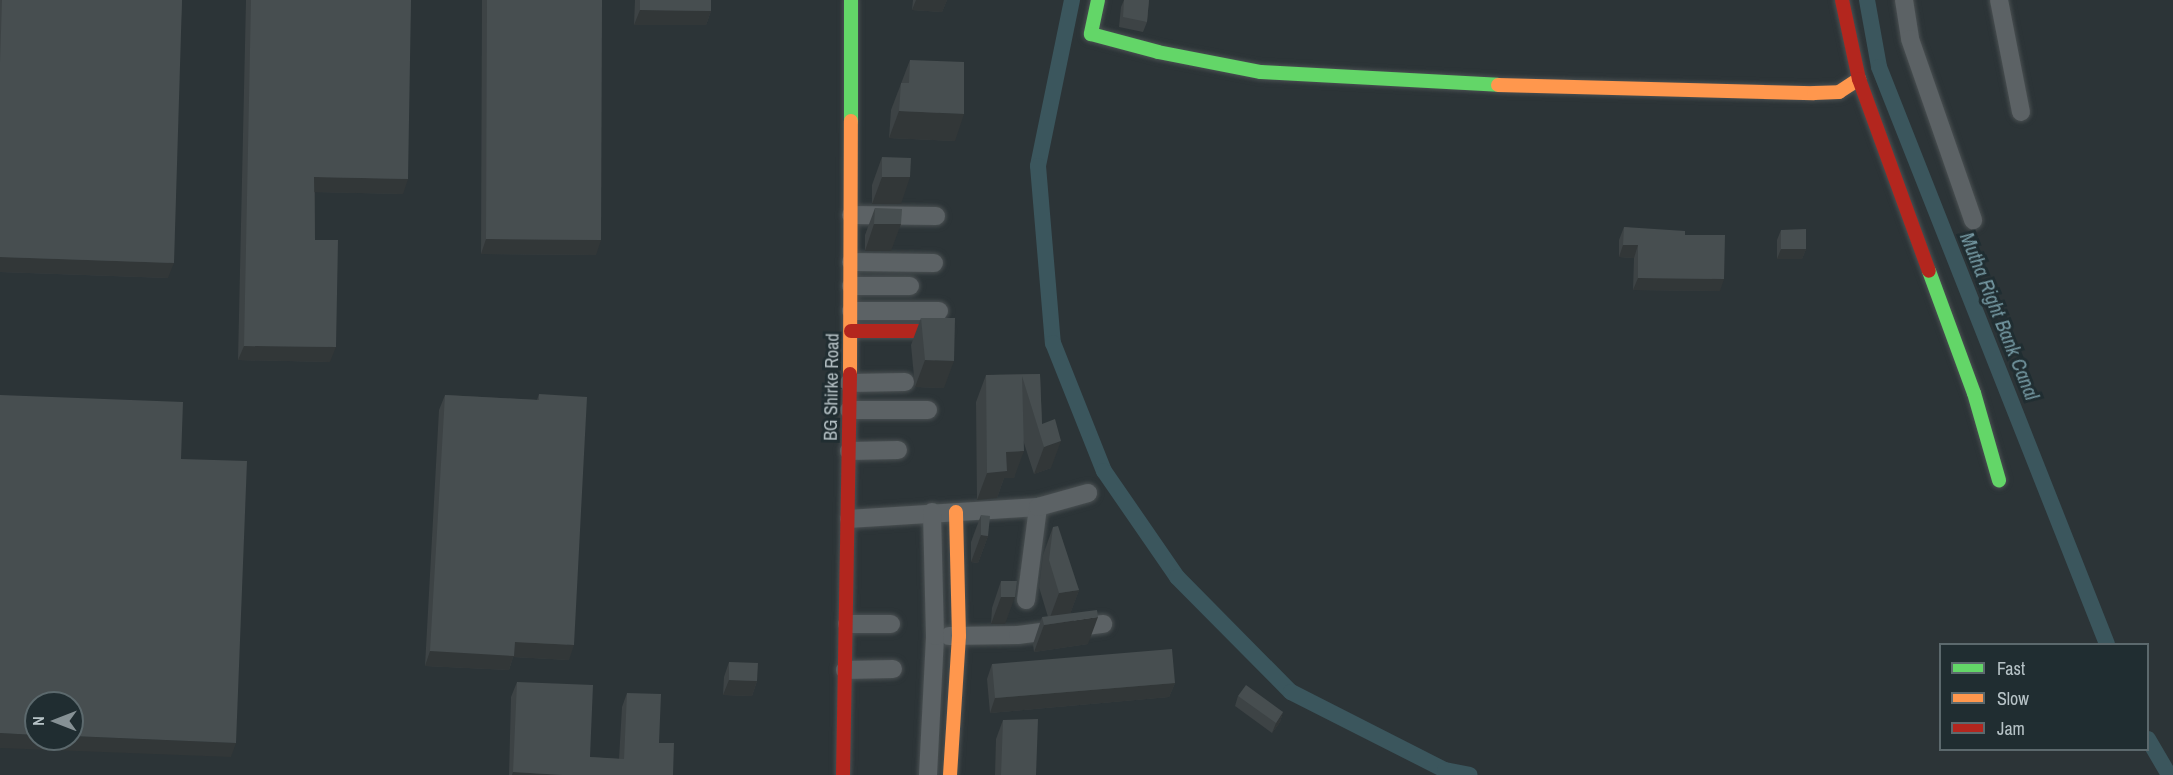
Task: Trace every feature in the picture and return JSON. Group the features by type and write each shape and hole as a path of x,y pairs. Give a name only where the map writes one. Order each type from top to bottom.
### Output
{"street":[{"name":"BG Shirke Road","path":"843,775 851,331 851,0"},
{"path":"1098,0 1091,34 1158,52 1261,72 1471,84 1814,93 1839,92 1859,80"},
{"path":"1842,0 1859,80 1974,393 1999,480"},
{"path":"1904,0 1910,39 1973,220"},
{"path":"1999,0 2021,112"},
{"path":"851,215 936,216"},
{"path":"851,262 934,263"},
{"path":"851,286 910,286"},
{"path":"851,311 939,311"},
{"path":"851,331 944,331"},
{"path":"849,383 905,382"},
{"path":"849,411 928,411"},
{"path":"849,451 898,450"},
{"path":"849,519 1038,507 1089,493"},
{"path":"1026,600 1038,507"},
{"path":"928,775 935,636 932,512"},
{"path":"950,775 959,636 956,512"},
{"path":"847,624 891,624"},
{"path":"935,636 1018,635 1103,624"},
{"path":"845,670 893,669"}],"building":[{"path":"2,0 182,0 174,263 0,257"},
{"path":"251,0 411,0 408,179 314,177 315,240 338,240 336,347 244,346"},
{"path":"487,0 602,0 601,240 486,239"},
{"path":"640,0 711,0 711,11 640,10"},
{"path":"1124,0 1149,0 1147,22 1123,17"},
{"path":"910,60 964,62 964,114 899,111 901,83 909,83"},
{"path":"882,157 911,158 910,177 882,177"},
{"path":"875,208 902,209 901,224 874,224"},
{"path":"1624,227 1685,231 1685,235 1725,235 1724,279 1638,278 1638,245 1623,245"},
{"path":"1806,229 1806,249 1781,249 1781,230"},
{"path":"921,318 955,318 954,361 925,360"},
{"path":"1040,374 1042,424 1055,419 1061,441 1044,447 1022,376 1024,451 1006,452 1007,471 987,473 986,375"},
{"path":"539,394 587,397 574,645 515,642 514,656 430,651 445,395 539,400"},
{"path":"0,395 183,402 181,459 247,461 236,743 84,737 84,691 24,691 24,734 0,733"},
{"path":"981,515 990,516 988,536 981,535"},
{"path":"1058,526 1079,590 1059,593 1049,560 1053,527"},
{"path":"1001,581 1017,581 1015,597 1001,597"},
{"path":"1097,610 1098,617 1044,625 1042,617"},
{"path":"1172,649 1175,683 995,698 992,664"},
{"path":"729,662 758,663 757,681 729,680"},
{"path":"517,682 593,685 590,757 624,759 627,693 661,694 659,743 674,743 673,775 563,775 513,772"},
{"path":"1246,685 1283,712 1276,723 1238,696"},
{"path":"1038,719 1036,775 1001,775 1003,720"}],"waterway":[{"path":"1072,0 1038,166 1053,343 1104,471 1177,577 1291,692 1445,770 1470,775"},
{"name":"Mutha Right Bank Canal","path":"1867,0 1879,67 2107,643"},
{"name":"Mutha Right Bank Canal","path":"2149,741 2169,775"}],"traffic: fast":[{"path":"851,0 851,121"},
{"path":"1098,0 1091,34 1158,52 1261,72 1498,85"},
{"path":"1929,271 1974,393 1999,480"}],"traffic: slow":[{"path":"1498,85 1814,93 1839,92 1859,79"},
{"path":"850,374 851,121"},
{"path":"950,775 959,636 956,512"}],"traffic: jam":[{"path":"1842,0 1859,79 1929,271"},
{"path":"851,331 943,331"},
{"path":"843,775 850,374"}]}
